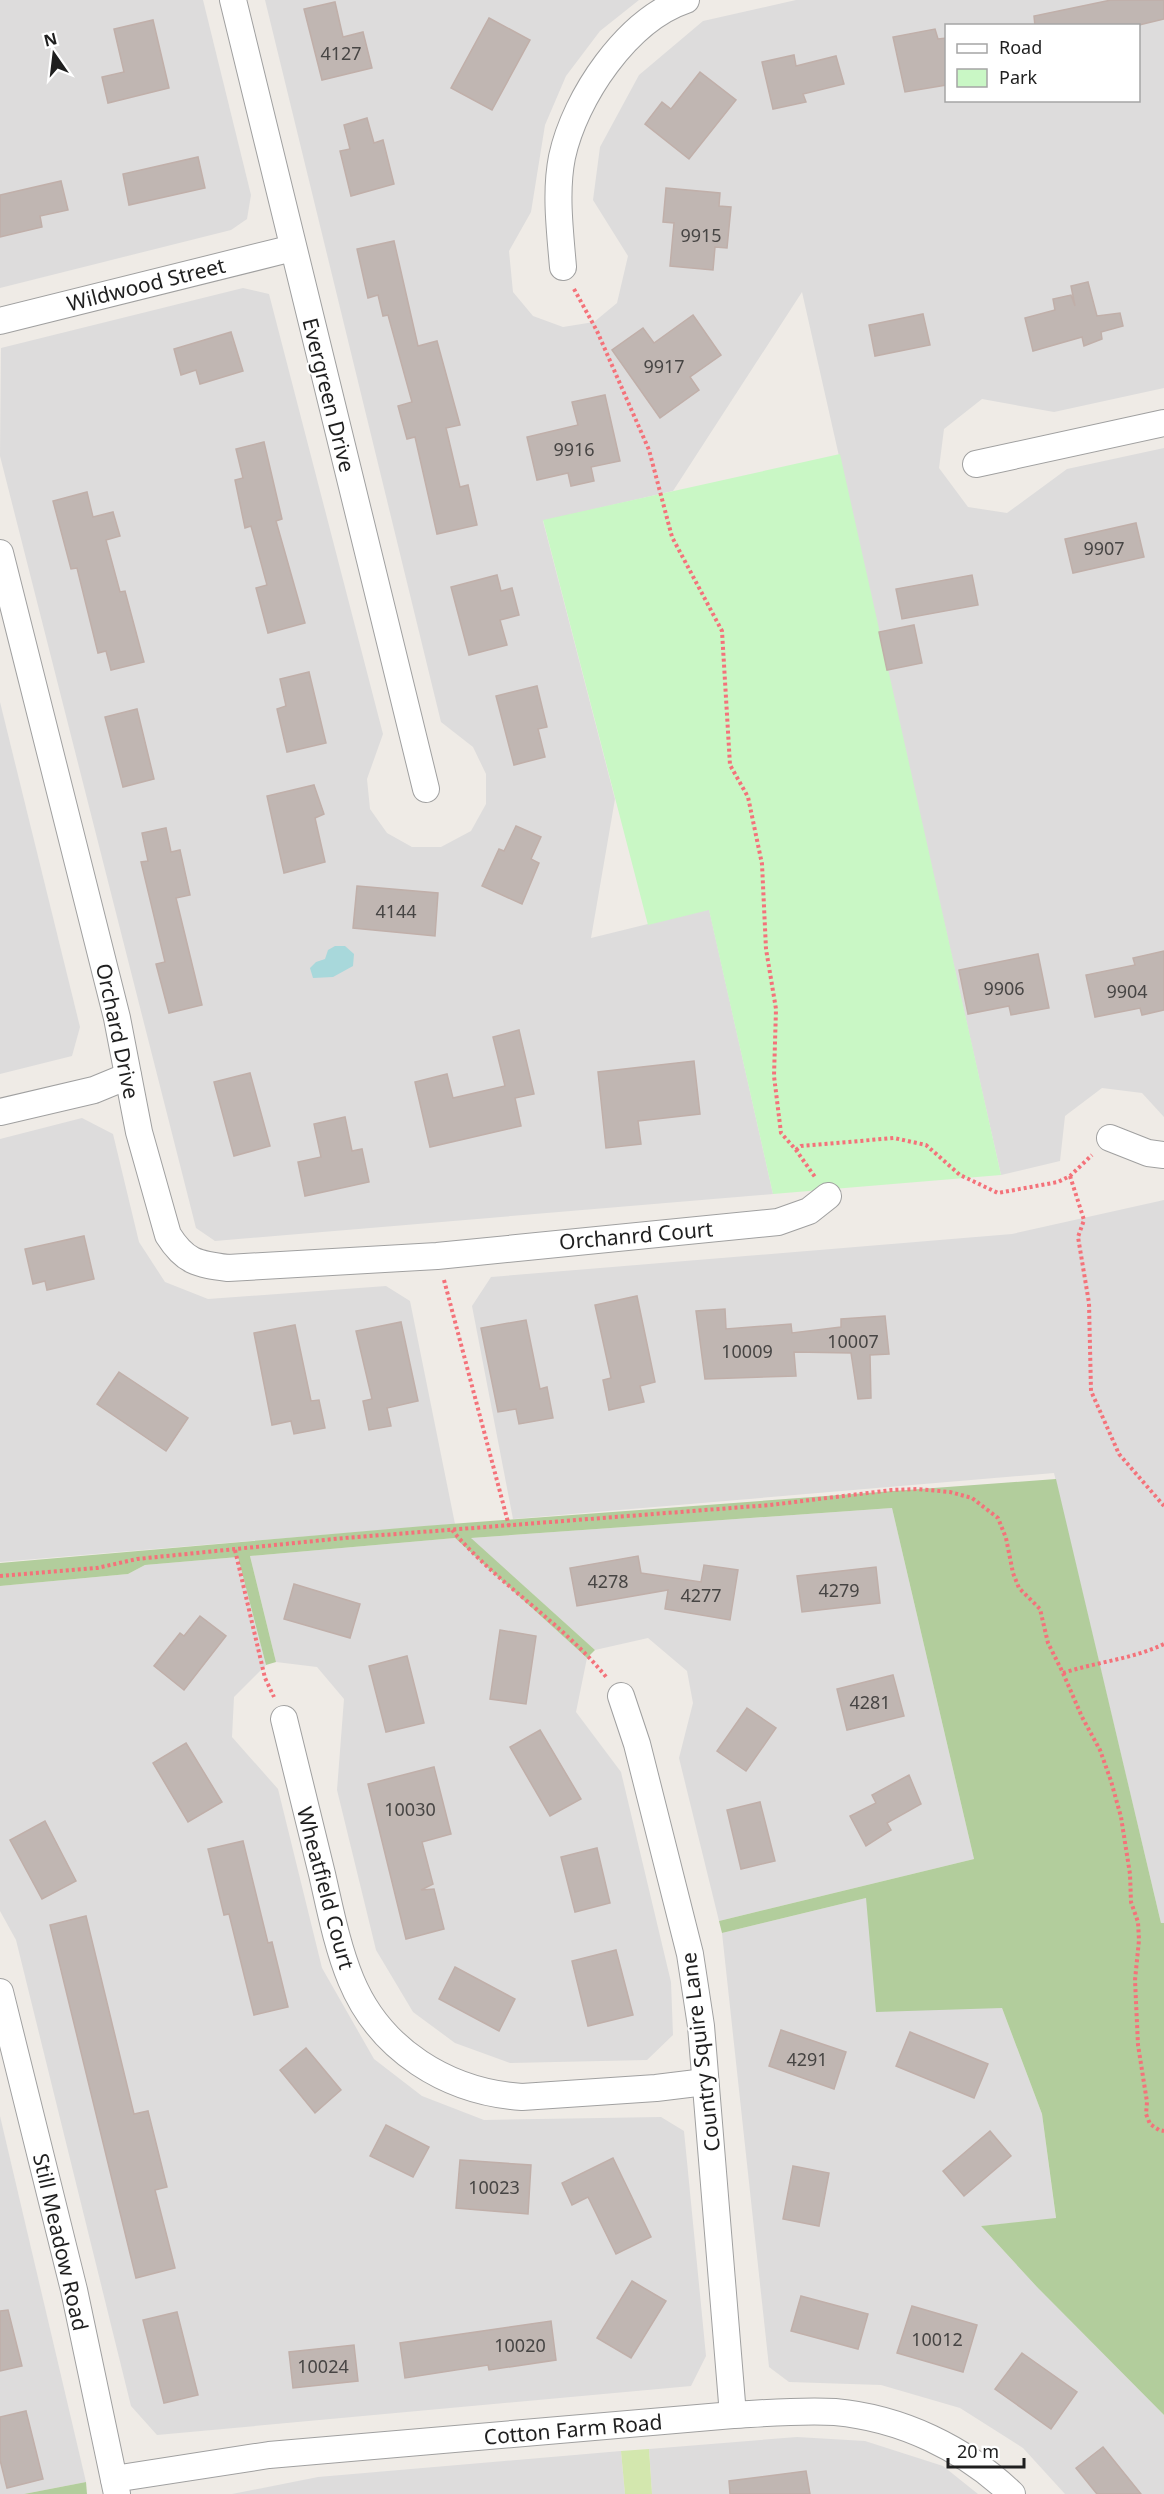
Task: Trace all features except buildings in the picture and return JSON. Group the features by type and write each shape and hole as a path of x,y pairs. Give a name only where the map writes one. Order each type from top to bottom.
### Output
{"street":[{"name":"Evergreen Drive","path":"233,0 426,789"},
{"path":"563,267 559,209 562,157 578,112 603,66 640,27 686,0"},
{"name":"Wildwood Street","path":"0,321 293,248"},
{"path":"976,464 1164,423"},
{"name":"Orchard Drive","path":"0,553 117,1018 139,1132 168,1235 177,1249 188,1259 198,1264 228,1268 437,1256"},
{"path":"0,1112 94,1090 128,1077"},
{"path":"1110,1138 1148,1153 1164,1155"},
{"name":"Orchanrd Court","path":"437,1256 778,1222 809,1211 828,1196"},
{"name":"Country Squire Lane","path":"621,1696 637,1744 690,1954 701,2026 712,2140 734,2415"},
{"name":"Wheatfield Court","path":"284,1719 338,1942 351,1980 370,2016 400,2049 425,2068 449,2080 478,2091 504,2096 522,2097 656,2088 705,2082"},
{"name":"Still Meadow Road","path":"0,1992 74,2290 116,2487"},
{"name":"Cotton Farm Road","path":"116,2487 269,2455 734,2415 809,2411 836,2412 872,2418 907,2428 944,2445 979,2466 1012,2494"}],"path":[{"path":"563,267 597,331 649,450 672,537 722,631 730,765 748,797 762,864 766,949 776,1009 774,1076 781,1133 796,1150 828,1196"},
{"path":"796,1150 801,1146 894,1138 926,1145 960,1175 998,1193 1058,1182 1070,1176 1110,1138"},
{"path":"1070,1176 1084,1220 1078,1237 1089,1303 1091,1391 1119,1454 1164,1506"},
{"path":"437,1256 509,1526"},
{"path":"0,1576 97,1568 136,1559 344,1538 770,1505 859,1493 917,1489 950,1492 972,1498 998,1518 1010,1552 1013,1573 1020,1588 1040,1609 1048,1643 1064,1673 1082,1717 1100,1749 1121,1817 1130,1874 1131,1902 1138,1922 1139,1940 1135,1980 1138,2045 1147,2094 1146,2115 1150,2124 1164,2131"},
{"path":"452,1530 469,1551 587,1653 621,1696"},
{"path":"235,1550 265,1678 284,1719"},
{"path":"1064,1673 1164,1644"}],"shaded area":[{"path":"0,0 203,0 251,195 247,219 231,230 0,288"},
{"path":"265,0 639,0 600,31 566,76 545,125 531,212 509,251 513,292 533,316 563,327 594,322 617,303 628,256 593,200 600,147 639,75 703,21 796,0 1164,0 1164,388 1054,412 982,399 944,429 939,468 968,507 1007,513 1067,469 1164,448 1164,1117 1142,1093 1102,1088 1065,1116 1060,1161 1001,1175 802,292 673,491 543,521 615,799 591,938 709,909 773,1194 215,1241 196,1228 0,456 1,348 243,288 269,294 383,734 367,779 370,809 387,833 412,847 441,847 471,831 486,804 486,774 473,747 441,722"},
{"path":"0,702 80,1027 72,1056 0,1074"},
{"path":"82,1118 113,1134 139,1242 165,1282 208,1299 386,1286 410,1301 455,1524 0,1562 0,1139"},
{"path":"1164,1200 1164,1923 1161,1923 1054,1473 513,1519 472,1306 491,1277 1012,1234"},
{"path":"892,1508 974,1859 719,1921 679,1758 693,1703 687,1671 648,1638 595,1650 470,1538"},
{"path":"455,1538 587,1658 576,1712 621,1772 671,1982 673,2035 647,2060 510,2063 455,2043 413,2012 376,1950 337,1790 344,1699 317,1667 276,1662 250,1556"},
{"path":"238,1557 266,1665 234,1697 232,1737 278,1789 322,1968 374,2059 422,2096 484,2120 661,2117 684,2131 706,2356 691,2386 157,2435 131,2406 16,1940 0,1911 0,1586 128,1574 145,1565"},
{"path":"866,1898 1002,2008 1042,2114 1056,2219 981,2226 1037,2287 1164,2415 1164,2494 1065,2494 1023,2448 960,2408 881,2385 789,2382 769,2367 722,1933"},
{"path":"0,2116 86,2482 24,2494 0,2494"},
{"path":"797,2437 865,2441 943,2466 978,2494 652,2494 649,2449"},
{"path":"621,2451 625,2494 232,2494 318,2477"}],"green space":[{"path":"840,454 1001,1175 773,1194 709,910 648,925 543,520"},
{"path":"1056,1479 1161,1923 1164,1923 1164,2415 1037,2287 981,2226 1056,2218 1042,2114 1002,2008 876,2012 866,1898 722,1933 719,1921 974,1859 892,1508 471,1538 595,1650 587,1658 455,1538 250,1556 276,1662 266,1665 238,1557 145,1565 128,1574 0,1586 0,1563 424,1526"},
{"path":"649,2449 652,2494 625,2494 621,2451"},
{"path":"86,2482 87,2494 24,2494"}],"water":[{"path":"335,946 345,946 354,954 353,966 333,977 313,978 310,968 316,962 325,959 328,950"}]}
